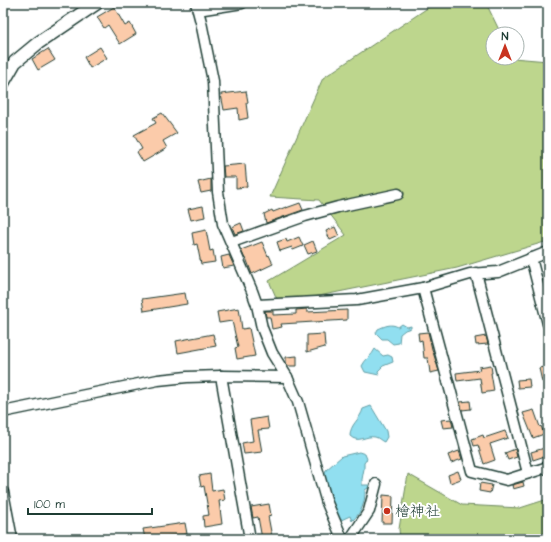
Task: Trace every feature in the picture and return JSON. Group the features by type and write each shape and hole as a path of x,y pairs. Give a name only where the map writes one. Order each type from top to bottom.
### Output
{"street":[{"path":"3,83 14,62 38,43 97,3"},
{"path":"242,3 200,6 201,22 213,81 218,192 223,224 232,242 257,305 262,328 272,353 287,377 298,402 327,503 340,531 342,539"},
{"path":"232,242 338,206 398,194"},
{"path":"257,305 357,300 423,288 470,274 498,272 548,252"},
{"path":"531,258 548,324"},
{"path":"476,273 528,474"},
{"path":"423,288 472,471 507,480 548,467"},
{"path":"3,412 158,380 221,376 287,377"},
{"path":"221,376 250,539"},
{"path":"349,539 369,511 376,484"},
{"path":"3,492 12,539"}],"green space":[{"path":"435,3 486,3 497,26 485,26 485,66 525,66 525,59 548,61 548,241 457,268 279,304 269,281 346,235 319,200 270,197 323,78"},
{"path":"408,474 462,505 520,508 548,499 548,539 400,539 399,529"}],"water":[{"path":"402,324 407,327 411,326 411,328 400,334 399,343 393,344 387,339 382,339 376,333 378,329 386,326 393,325 398,327"},
{"path":"375,349 383,356 388,355 392,357 393,362 383,366 378,371 379,375 365,372 362,366"},
{"path":"371,406 386,431 387,437 384,442 375,437 356,439 350,436 353,425 362,413 363,409"},
{"path":"359,452 365,454 367,459 364,463 362,485 369,485 365,490 362,507 355,518 352,521 350,516 339,521 323,479 326,470 342,456"}],"building":[{"path":"114,7 125,26 130,23 136,34 120,44 108,25 104,28 97,17"},
{"path":"100,47 107,58 90,68 84,57"},
{"path":"48,49 55,60 38,70 32,59"},
{"path":"246,91 248,118 239,120 238,108 224,110 221,94"},
{"path":"162,113 177,133 163,141 167,148 143,162 137,152 142,149 134,135 156,123 153,118"},
{"path":"245,164 247,187 236,188 236,177 224,177 223,166"},
{"path":"211,179 211,191 201,193 198,182"},
{"path":"300,203 303,210 266,223 264,214 272,210 273,212"},
{"path":"203,206 205,217 191,220 188,209"},
{"path":"241,223 244,231 235,234 232,227"},
{"path":"335,227 339,236 330,240 326,231"},
{"path":"206,230 210,251 213,250 215,262 201,264 197,244 194,245 192,233"},
{"path":"299,237 303,246 293,250 292,247 280,251 277,242 286,239 287,242"},
{"path":"313,241 317,251 308,254 304,245"},
{"path":"262,242 273,264 252,274 246,258 245,259 241,250"},
{"path":"229,255 234,266 223,268 221,257"},
{"path":"185,293 187,304 144,311 142,299"},
{"path":"239,308 242,329 249,328 255,356 237,359 235,348 238,347 232,321 219,323 217,312"},
{"path":"307,309 307,312 347,310 347,320 281,324 282,327 272,329 270,317 266,317 265,311 273,311 273,315 296,314 296,310"},
{"path":"428,332 439,371 430,373 428,358 424,358 422,340 419,341 418,333"},
{"path":"213,334 216,346 178,353 176,341"},
{"path":"324,334 325,347 307,352 307,335"},
{"path":"486,336 488,344 476,345 475,338"},
{"path":"297,356 297,366 288,366 286,363 286,357"},
{"path":"491,365 494,391 482,393 480,378 457,381 456,373 480,370 479,367"},
{"path":"548,366 548,380 542,382 539,368"},
{"path":"529,379 530,387 518,388 517,380"},
{"path":"470,401 471,409 462,410 460,402"},
{"path":"534,410 544,434 533,438 523,413"},
{"path":"267,417 269,429 258,430 262,452 244,454 242,443 253,441 250,420"},
{"path":"451,419 453,427 443,428 441,420"},
{"path":"505,431 508,438 490,444 495,460 484,464 478,445 474,446 472,439 483,435 484,438"},
{"path":"548,447 548,455 533,460 531,452"},
{"path":"515,449 517,457 508,460 505,453"},
{"path":"459,451 462,459 451,463 448,455"},
{"path":"458,471 461,479 450,483 448,475"},
{"path":"210,474 212,491 223,489 225,500 219,501 222,524 204,527 203,516 209,515 204,486 201,487 199,476"},
{"path":"523,482 524,486 513,489 512,485"},
{"path":"480,483 492,485 490,493 479,491"},
{"path":"383,495 393,496 392,523 382,523"},
{"path":"269,504 271,515 268,516 272,537 262,539 258,517 253,518 251,507"},
{"path":"185,523 187,534 145,539 143,529"}],"place":[{"name":"檜神社","path":"387,511"}]}
